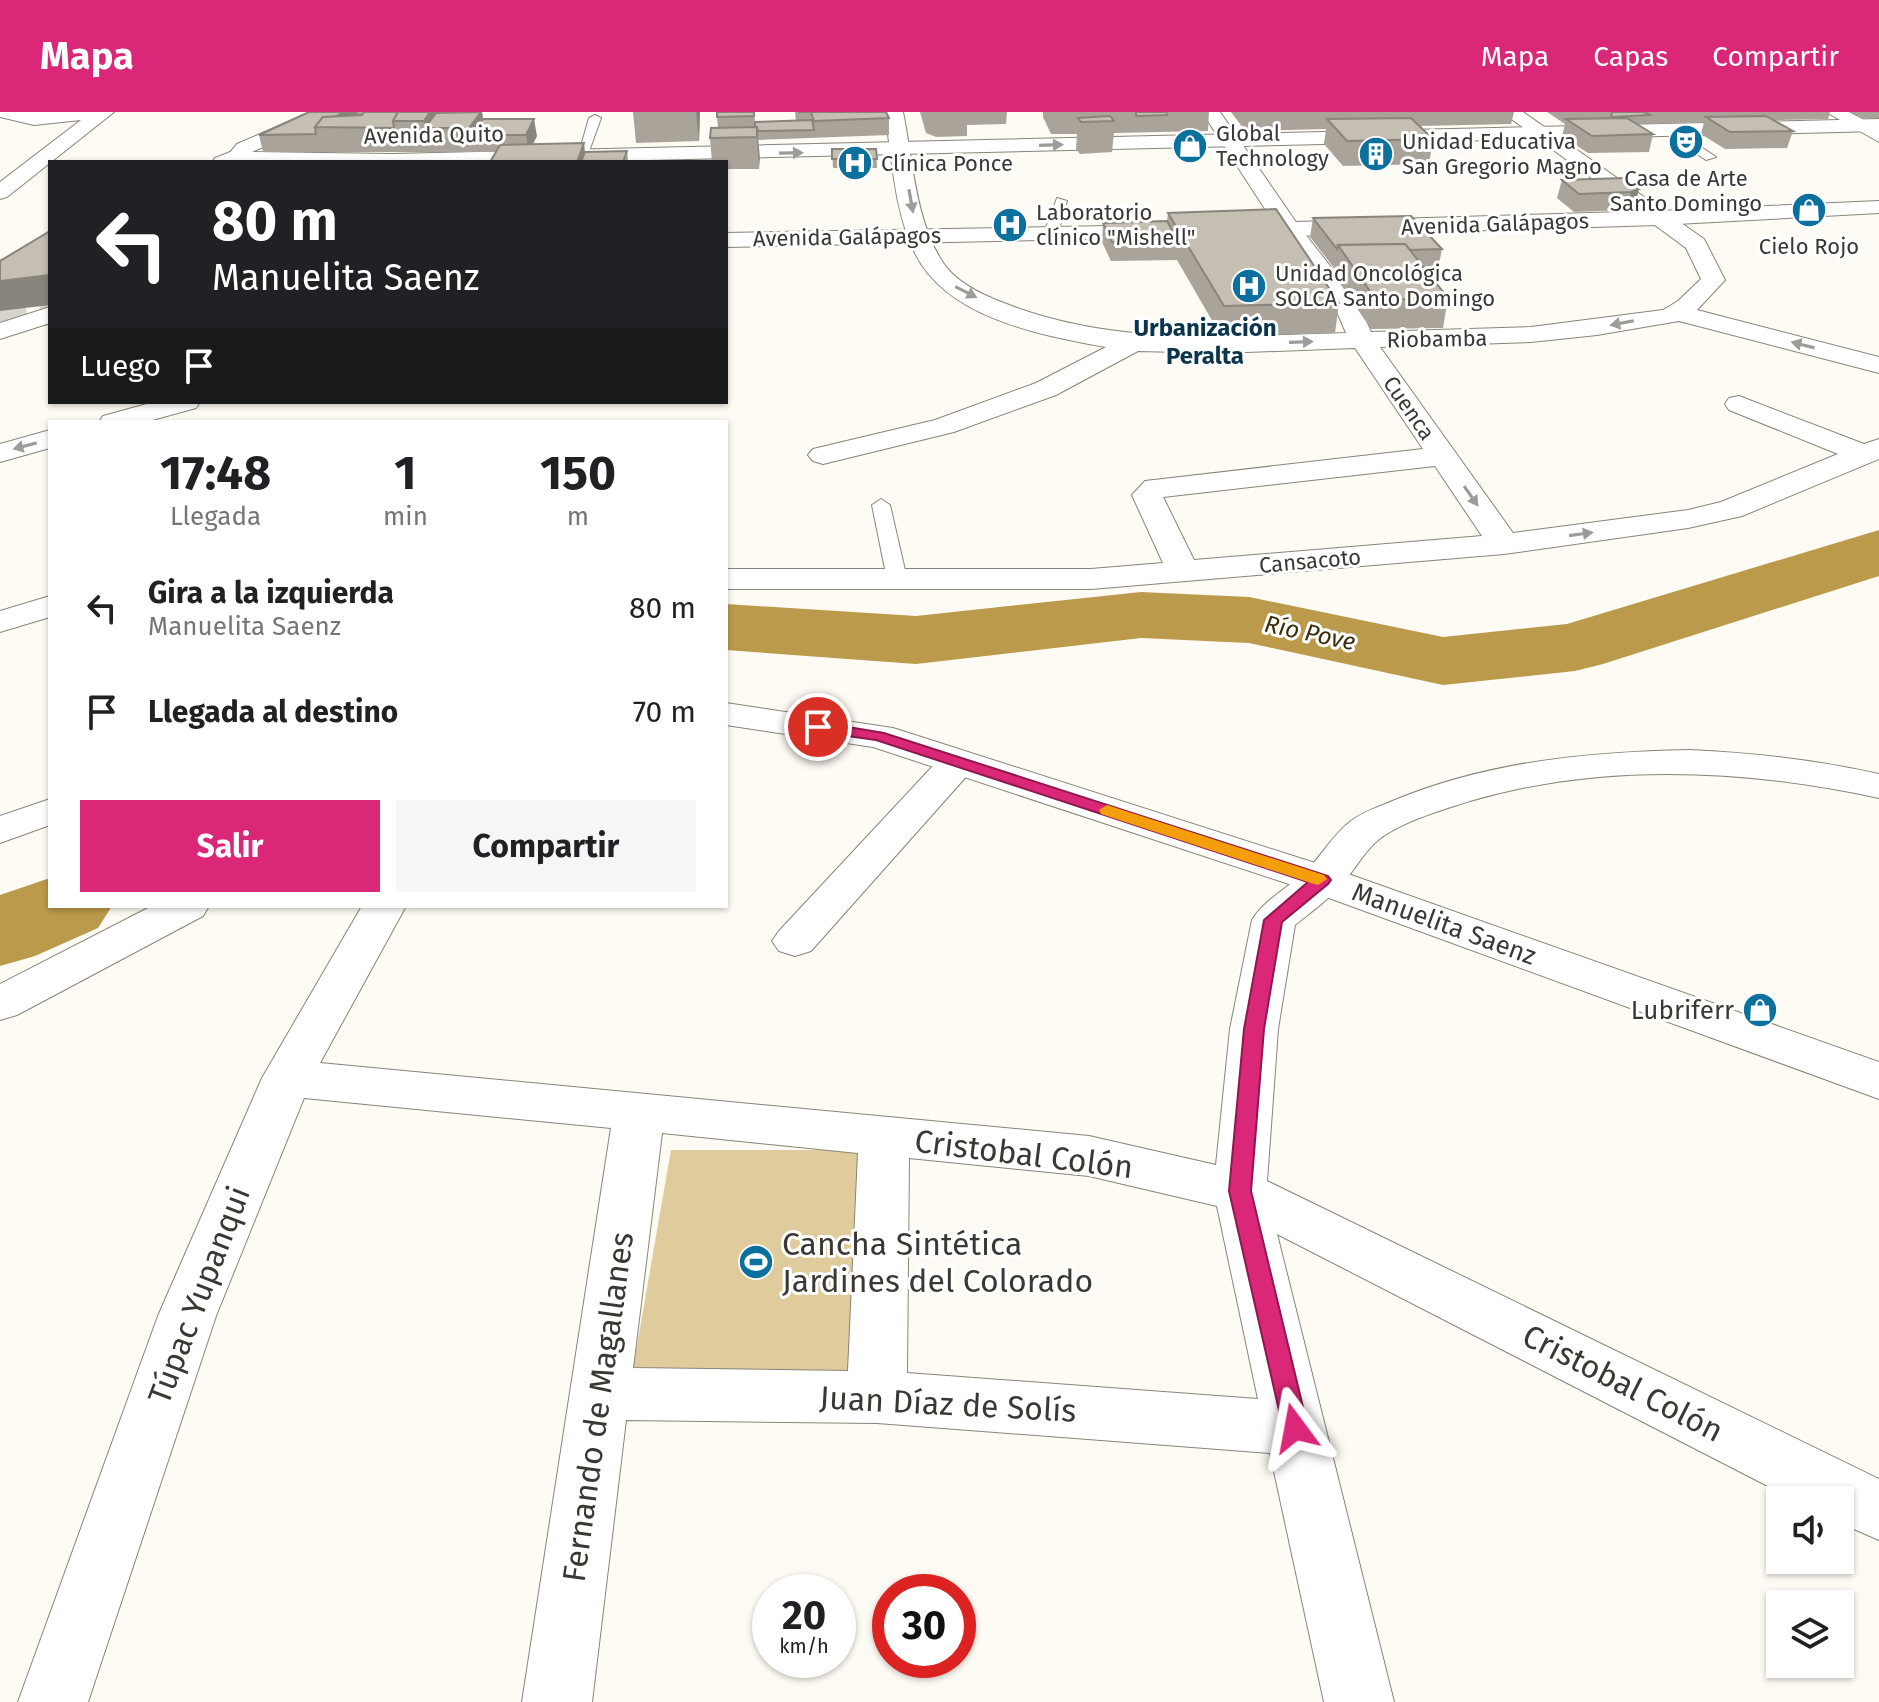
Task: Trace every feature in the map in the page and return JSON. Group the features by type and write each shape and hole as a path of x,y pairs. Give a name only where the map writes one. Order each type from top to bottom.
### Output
{"street":[{"path":"14,117 99,112"},
{"path":"0,193 61,142 105,112"},
{"path":"230,158 244,148 327,112"},
{"name":"Riobamba","path":"894,112 918,235 932,267 948,283 1034,323 1133,343 1226,345 1511,337 1604,327 1678,313"},
{"name":"Cuenca","path":"1211,112 1290,230 1344,299 1362,340 1504,544"},
{"path":"1511,112 1696,244 1713,280 1678,313"},
{"path":"1835,112 1870,125 1879,136"},
{"path":"0,176 47,135 14,117"},
{"name":"Avenida Quito","path":"438,160 632,159 1230,140 1870,125"},
{"name":"Avenida Quito","path":"230,158 299,160"},
{"name":"Avenida Galápagos","path":"1214,231 1658,218 1879,207"},
{"name":"Avenida Galápagos","path":"728,240 1184,231"},
{"path":"0,319 48,308"},
{"path":"1678,313 1879,365"},
{"path":"0,331 48,316"},
{"path":"823,455 944,426 1017,400 1046,389 1133,343"},
{"path":"120,420 179,404"},
{"path":"1739,404 1871,451"},
{"path":"0,453 48,440"},
{"name":"Cansacoto","path":"728,579 1091,579 1504,544 1688,519 1731,509 1871,451"},
{"path":"1183,571 1147,495 1156,487 1443,456"},
{"path":"0,622 48,607"},
{"name":"Manuelita Saenz","path":"728,714 879,736 1322,880 1879,1081"},
{"path":"1359,1702 1240,1191 1254,1029 1274,920 1322,880 1371,825 1469,786 1592,765 1704,761 1846,778 1879,786"},
{"path":"795,941 958,762"},
{"path":"0,830 48,812"},
{"path":"0,1004 183,908"},
{"name":"Túpac Yupanqui","path":"53,1702 187,1316 287,1078 383,908"},
{"name":"Cristobal Colón","path":"287,1078 1089,1156 1240,1191 1879,1511"},
{"name":"Fernando de Magallanes","path":"557,1702 639,1112"},
{"path":"877,1397 884,1136"},
{"name":"Juan Díaz de Solís","path":"601,1394 877,1397 1295,1428"}],"lane":[{"path":"581,157 595,118"},
{"path":"1669,130 1710,157"},
{"path":"1051,233 1061,201"},
{"path":"881,505 897,579"}],"shaded area":[{"name":"Cancha Sintética Jardines del Colorado","path":"671,1150 867,1150 854,1375 632,1374"}],"building":[{"path":"309,112 344,112 335,117 323,117 315,127 316,134 259,135"},
{"path":"364,112 398,112 393,121 394,128 315,127 323,117 362,115"},
{"path":"398,112 430,112 424,121 393,121"},
{"path":"481,112 469,128 425,128 436,113"},
{"path":"717,112 754,112 754,116 717,117"},
{"path":"811,112 886,112 889,118 814,121"},
{"path":"1136,112 1166,112 1167,115 1136,116"},
{"path":"1612,112 1644,112 1650,115 1611,117"},
{"path":"1110,116 1114,121 1081,122 1078,118"},
{"path":"1766,116 1793,131 1730,132 1706,117"},
{"path":"1411,118 1433,139 1347,141 1327,119"},
{"path":"1627,118 1653,134 1592,136 1566,119"},
{"path":"483,119 534,119 526,135 470,135"},
{"path":"812,120 814,130 758,131 755,127 755,122"},
{"path":"757,127 757,137 710,138 711,128"},
{"path":"584,143 578,160 491,160 500,145"},
{"path":"832,149 876,149 877,159 832,159"},
{"path":"627,151 624,160 582,160 585,152"},
{"path":"1624,178 1639,189 1579,194 1562,180"},
{"path":"1276,209 1339,303 1224,306 1168,213"},
{"path":"1411,216 1442,249 1410,250 1405,244 1338,245 1337,249 1313,218"},
{"path":"1167,221 1178,241 1112,242 1103,223"},
{"path":"48,232 48,275 0,281 0,261"},
{"path":"1405,244 1448,298 1376,300 1338,245"}],"waterway":[{"name":"Río Pove","path":"728,627 916,640 1141,615 1249,620 1443,661 1575,647 1879,552"},
{"name":"Río Pove","path":"0,933 58,908"}],"tunnel":[{"path":"0,321 48,311"}],"slow traffic":[{"path":"1107,810 1318,879"}],"place":[{"name":"Casa de Arte Santo Domingo","path":"1686,142"},
{"name":"Global Technology","path":"1190,146"},
{"name":"Unidad Educativa San Gregorio Magno","path":"1376,154"},
{"name":"Clínica Ponce","path":"855,163"},
{"name":"Cielo Rojo","path":"1809,210"},
{"name":"Laboratorio clínico \"Mishell\"","path":"1010,225"},
{"name":"Unidad Oncológica SOLCA Santo Domingo","path":"1249,286"},
{"name":"Lubriferr","path":"1760,1010"},
{"name":"Cancha Sintética Jardines del Colorado","path":"756,1262"}],"district":[{"name":"Urbanización Peralta","path":"1205,342"}],"route":[{"path":"818,727 879,736 1322,880 1274,920 1254,1029 1240,1191 1295,1428"}]}
